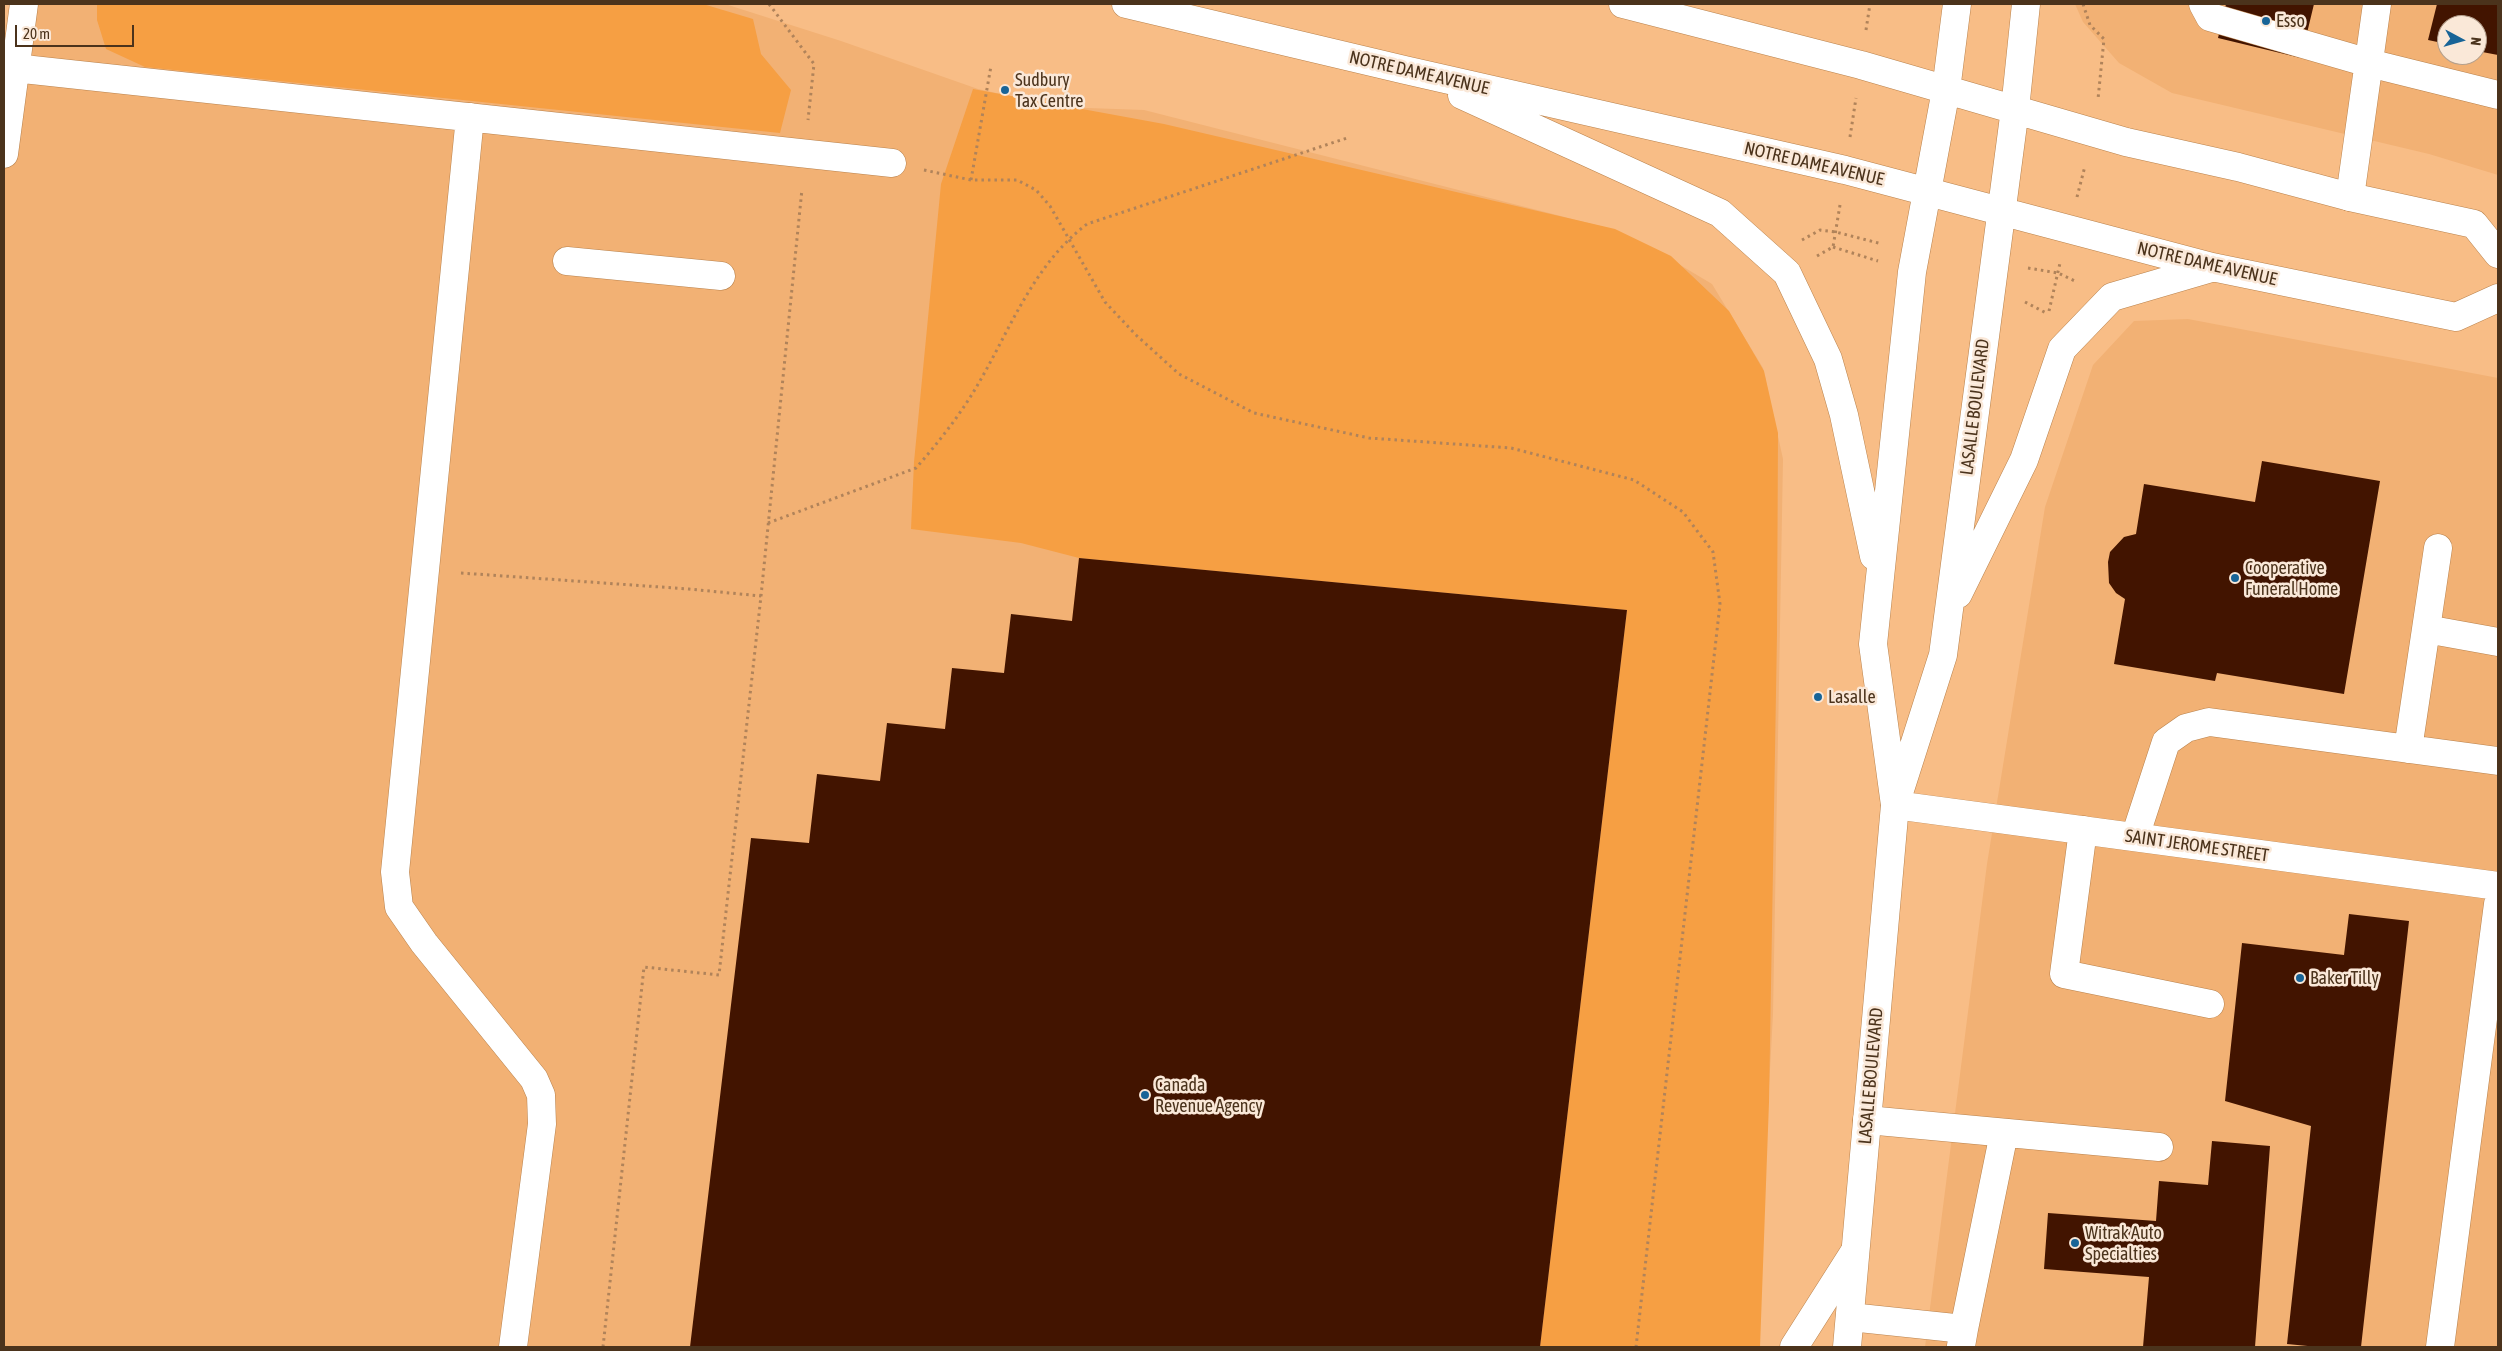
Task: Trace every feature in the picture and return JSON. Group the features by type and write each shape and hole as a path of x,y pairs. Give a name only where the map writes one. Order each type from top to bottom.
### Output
{"main road":[{"path":"4,154 24,4"},
{"name":"NOTRE DAME AVENUE","path":"1126,4 1926,190 2212,267 2456,317 2498,298"},
{"path":"1623,4 1861,65 2126,142 2238,167 2350,197 2474,224 2498,254"},
{"name":"LASALLE BOULEVARD","path":"1895,805 1873,644 1916,253 1926,190 1946,90 1957,4"},
{"name":"LASALLE BOULEVARD","path":"1847,1347 1895,805 1943,656 1993,262 2015,109 2026,4"},
{"path":"2203,4 2210,17 2369,63 2498,96"},
{"path":"2350,197 2377,4"},
{"path":"14,68 892,163"},
{"path":"1405,70 1720,213 1787,272 1828,359 1844,415 1880,579"},
{"path":"470,117 395,872 399,907 424,943 534,1079 540,1095 542,1124 513,1347"},
{"path":"567,261 721,276"},
{"path":"1948,613 2024,460 2062,349 2112,297 2212,267"},
{"path":"2408,749 2438,548"},
{"path":"2426,629 2498,642"},
{"path":"2134,837 2166,742 2186,728 2209,722 2498,761"},
{"name":"SAINT JEROME STREET","path":"1895,805 2498,886"},
{"path":"2083,830 2064,974 2210,1004"},
{"path":"2440,1347 2498,904"},
{"path":"1867,1120 2158,1147"},
{"path":"1850,1317 1962,1338 2004,1133"},
{"path":"1794,1347 1856,1251"}],"path":[{"path":"603,1347 644,967 719,975 761,596 814,64 769,4"},
{"path":"971,180 991,66"},
{"path":"768,523 916,468 932,450 976,388 1025,294 1068,238 1086,224 1347,138"},
{"path":"892,163 971,180 1017,180 1036,190 1050,206 1105,302 1136,335 1179,374 1254,413 1369,438 1511,448 1634,480 1683,512 1713,552 1720,604 1636,1347"},
{"path":"1770,258 1820,230 1836,232 1916,253"},
{"path":"1993,262 2058,273 2112,297"},
{"path":"452,573 689,589 761,596"}],"shaded area":[{"path":"26,4 725,4 841,41 978,89 1060,107 1144,110 1604,227 1655,250 1712,284 1763,368 1783,459 1773,1014 1755,1347 4,1347 4,127"},
{"path":"97,4 703,4 753,19 761,54 791,90 780,133 145,67 106,49 97,20"},
{"path":"2075,4 2498,4 2498,175 2429,154 2172,93 2119,63 2083,22"},
{"path":"973,89 1164,124 1615,229 1671,256 1729,311 1764,371 1778,433 1777,634 1769,1102 1760,1347 1540,1347 1627,610 1079,558 1021,543 911,529 914,462 941,184"},
{"path":"2188,319 2498,378 2498,1347 1925,1347 1987,864 2045,507 2093,365 2134,321"}],"building":[{"name":"Esso","path":"2226,4 2314,4 2301,58 2218,38"},
{"path":"2437,4 2498,4 2498,55 2487,53 2487,15 2437,15 2437,42 2428,40"},
{"name":"Cooperative Funeral Home","path":"2262,461 2380,481 2344,694 2217,673 2215,681 2114,664 2125,599 2116,593 2109,583 2108,562 2110,552 2124,537 2136,534 2144,484 2255,502"},
{"name":"Canada Revenue Agency","path":"1079,558 1627,610 1540,1347 690,1347 751,838 809,843 817,774 880,781 887,723 945,729 952,668 1004,673 1011,614 1072,621"},
{"path":"2349,914 2409,921 2361,1347 2318,1347 2287,1344 2311,1126 2225,1101 2242,943 2344,955"},
{"path":"2212,1141 2270,1146 2255,1347 2143,1347 2149,1277 2044,1269 2048,1213 2156,1221 2159,1181 2208,1185"}],"place":[{"name":"Esso","path":"2266,21"},
{"name":"Sudbury Tax Centre","path":"1005,90"},
{"name":"Cooperative Funeral Home","path":"2235,578"},
{"name":"Lasalle","path":"1818,697"},
{"name":"Baker Tilly","path":"2300,978"},
{"name":"Canada Revenue Agency","path":"1145,1095"},
{"name":"Witrak Auto Specialties","path":"2075,1243"}]}
